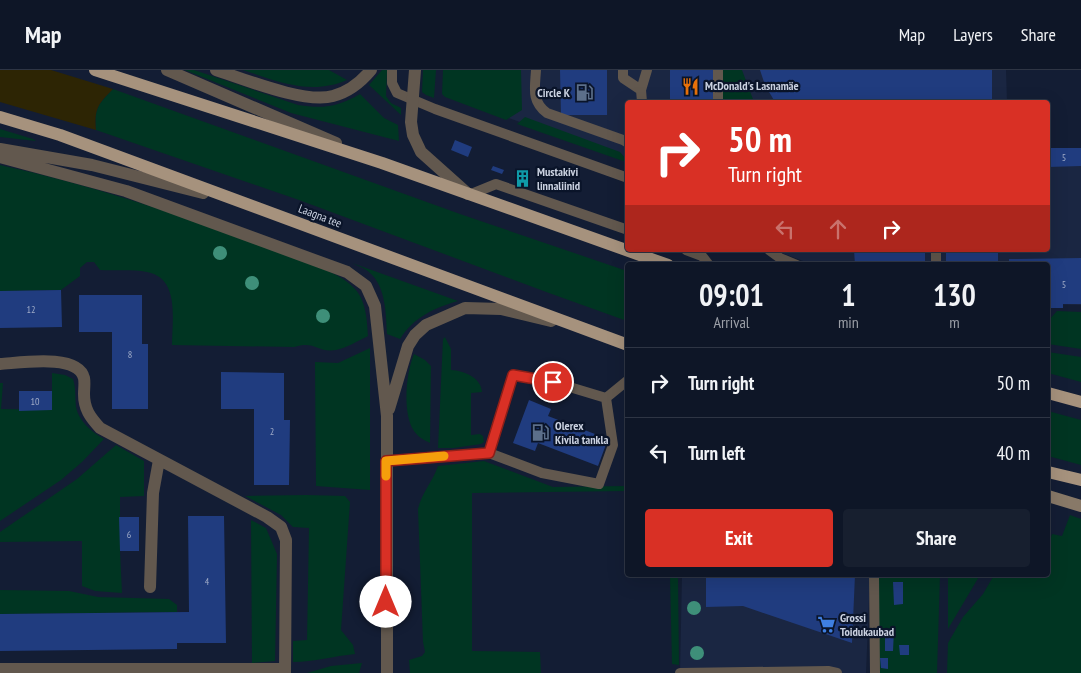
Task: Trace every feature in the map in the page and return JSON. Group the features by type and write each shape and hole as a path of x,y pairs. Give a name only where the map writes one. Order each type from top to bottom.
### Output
{"main road":[{"path":"95,70 382,163 625,250"},
{"name":"Laagna tee","path":"0,117 60,135 572,326 625,344"},
{"path":"632,252 660,262"},
{"path":"1050,394 1081,395"},
{"path":"1050,394 1081,402"},
{"path":"1050,472 1081,480"},
{"path":"1050,497 1081,506"}],"street":[{"path":"167,70 382,163"},
{"path":"216,70 280,91 307,96 331,97 359,83 371,70"},
{"path":"414,70 414,100 411,122 413,135 421,152 469,194"},
{"path":"0,149 92,165 251,205"},
{"path":"0,157 134,193 348,272 366,286 375,306 387,416 387,673"},
{"path":"387,416 408,346 415,335 426,325 439,318 465,308 501,310 572,326"},
{"path":"0,364 47,361 65,363 76,367 84,377 84,402 88,415 100,428 267,517 281,527 286,540 285,671 0,669"},
{"path":"150,587 153,492 159,460"}],"lane":[{"path":"392,70 392,83 397,93 625,177"},
{"path":"536,70 535,99 547,113 625,142"},
{"path":"623,70 623,78 641,90"},
{"path":"642,100 641,90 647,70"},
{"path":"718,70 718,100"},
{"path":"469,194 496,184 625,229"},
{"path":"691,252 702,256 707,262"},
{"path":"772,252 790,262"},
{"path":"489,453 513,375 553,382 606,398"},
{"path":"606,398 625,382"},
{"path":"386,461 489,453 542,473 599,484 613,445 606,398"},
{"path":"874,577 875,673"},
{"path":"680,673 828,671 837,673"}],"shaded area":[{"path":"472,70 1006,70 1007,100 625,100 625,159 472,105"},
{"path":"1050,148 1081,148 1081,305 1050,304 1050,262 806,262 779,252 1050,252"},
{"path":"682,577 870,577 866,673 680,673"}],"green space":[{"path":"185,70 194,70 298,105 330,106 345,102 360,94 384,118 398,125 399,141 291,113"},
{"path":"243,70 329,70 347,80 334,85 307,87 281,82"},
{"path":"382,70 387,70 386,96 391,103 401,108 401,115 369,85"},
{"path":"423,70 436,70 434,98 422,92"},
{"path":"443,70 521,70 522,110 506,120 445,97 442,94"},
{"path":"723,70 742,70 753,100 723,100"},
{"path":"113,89 460,214 625,270 625,320 299,200 96,130 98,107"},
{"path":"525,117 620,152 625,160 623,161 517,124"},
{"path":"0,129 33,139 36,141 0,137"},
{"path":"0,165 37,173 146,205 332,273 347,282 361,297 366,316 368,336 336,350 324,350 307,345 294,347 172,345 172,301 165,282 158,276 147,272 100,270 94,262 87,262 80,268 80,276 61,290 0,291"},
{"path":"352,263 458,301 425,314 400,339 387,334 384,302 375,279 366,270"},
{"path":"1057,311 1081,312 1081,349 1050,344 1050,319"},
{"path":"445,337 451,349 451,370 471,376 479,382 481,387 482,392 471,393 471,435 480,434 483,436 484,442 481,444 438,448 443,339"},
{"path":"370,348 370,490 316,486 315,362 338,363"},
{"path":"1050,352 1081,357 1081,382 1050,374"},
{"path":"414,354 431,366 430,443 414,431 408,414 407,382"},
{"path":"52,373 65,375 73,379 76,407 80,417 91,430 104,439 61,480 0,521 0,383 3,383 1,409 52,410"},
{"path":"1050,412 1081,420 1081,465 1050,457"},
{"path":"116,445 144,461 144,496 120,497 122,593 95,591 82,586 82,541 0,542 0,532 77,479"},
{"path":"484,461 553,487 625,486 625,491 472,493 472,651 540,652 541,673 410,673 409,660 422,656 425,652 423,642 418,509 438,466"},
{"path":"245,496 345,496 350,502 341,630 353,645 355,654 293,662 293,641 307,640 309,528 293,527 281,515"},
{"path":"1070,515 1081,519 1081,673 947,673 948,643 963,617 983,594 993,577 1050,577 1050,537 1052,534 1062,536"},
{"path":"251,520 266,528 277,554 275,661 252,663"},
{"path":"670,577 678,577 679,665 672,664"},
{"path":"877,577 940,577 937,673 877,673"},
{"path":"948,577 979,577 948,629"},
{"path":"0,590 69,591 98,597 169,599 177,605 177,612 0,614"},
{"path":"362,663 359,673 307,673 331,666"}],"sand":[{"path":"0,70 51,70 113,89 98,107 96,130 0,102"}],"building":[{"name":"Circle K","path":"560,70 607,70 607,115 561,115"},
{"name":"McDonald's Lasnamäe","path":"670,70 713,70 713,100 670,100"},
{"path":"760,70 992,70 992,100 774,100 765,85"},
{"path":"455,140 472,147 468,157 451,150"},
{"path":"1050,148 1081,148 1081,166 1050,167"},
{"name":"Mustakivi linnaliinid","path":"493,166 504,170 502,174 491,170"},
{"name":"Mustakivi linnaliinid","path":"518,175 529,178 527,183 517,179"},
{"path":"854,252 925,253 925,262 855,262"},
{"path":"946,252 998,252 998,262 946,262"},
{"path":"1081,258 1081,304 1063,304 1063,308 1051,308 1050,262 1009,262 1009,259"},
{"path":"61,290 62,327 0,328 0,291"},
{"path":"79,295 142,295 142,344 148,344 148,409 112,409 112,332 79,332"},
{"path":"221,372 284,373 284,420 290,420 289,485 254,485 254,409 221,409"},
{"path":"19,391 52,391 52,410 19,411"},
{"path":"529,400 551,409 548,416 608,439 598,466 538,443 535,451 513,443"},
{"path":"188,516 224,516 226,643 177,643 177,649 0,651 0,614 189,612"},
{"path":"119,517 139,517 139,551 120,551"},
{"name":"Grossi Toidukaubad","path":"706,577 855,577 852,643 743,606 706,607"},
{"path":"893,582 903,582 903,604 894,605"},
{"path":"885,630 894,630 893,651 885,651"},
{"path":"899,645 909,645 909,655 900,655"},
{"path":"880,658 888,658 888,669 881,668"}],"slow traffic":[{"path":"386,476 386,461 444,456"}],"place":[{"name":"McDonald's Lasnamäe","path":"691,86"},
{"name":"Circle K","path":"584,93"},
{"name":"Mustakivi linnaliinid","path":"523,179"},
{"name":"Olerex Kivila tankla","path":"541,433"},
{"name":"Grossi Toidukaubad","path":"826,625"}],"route":[{"path":"386,602 386,461 489,453 513,375 553,382"}]}
